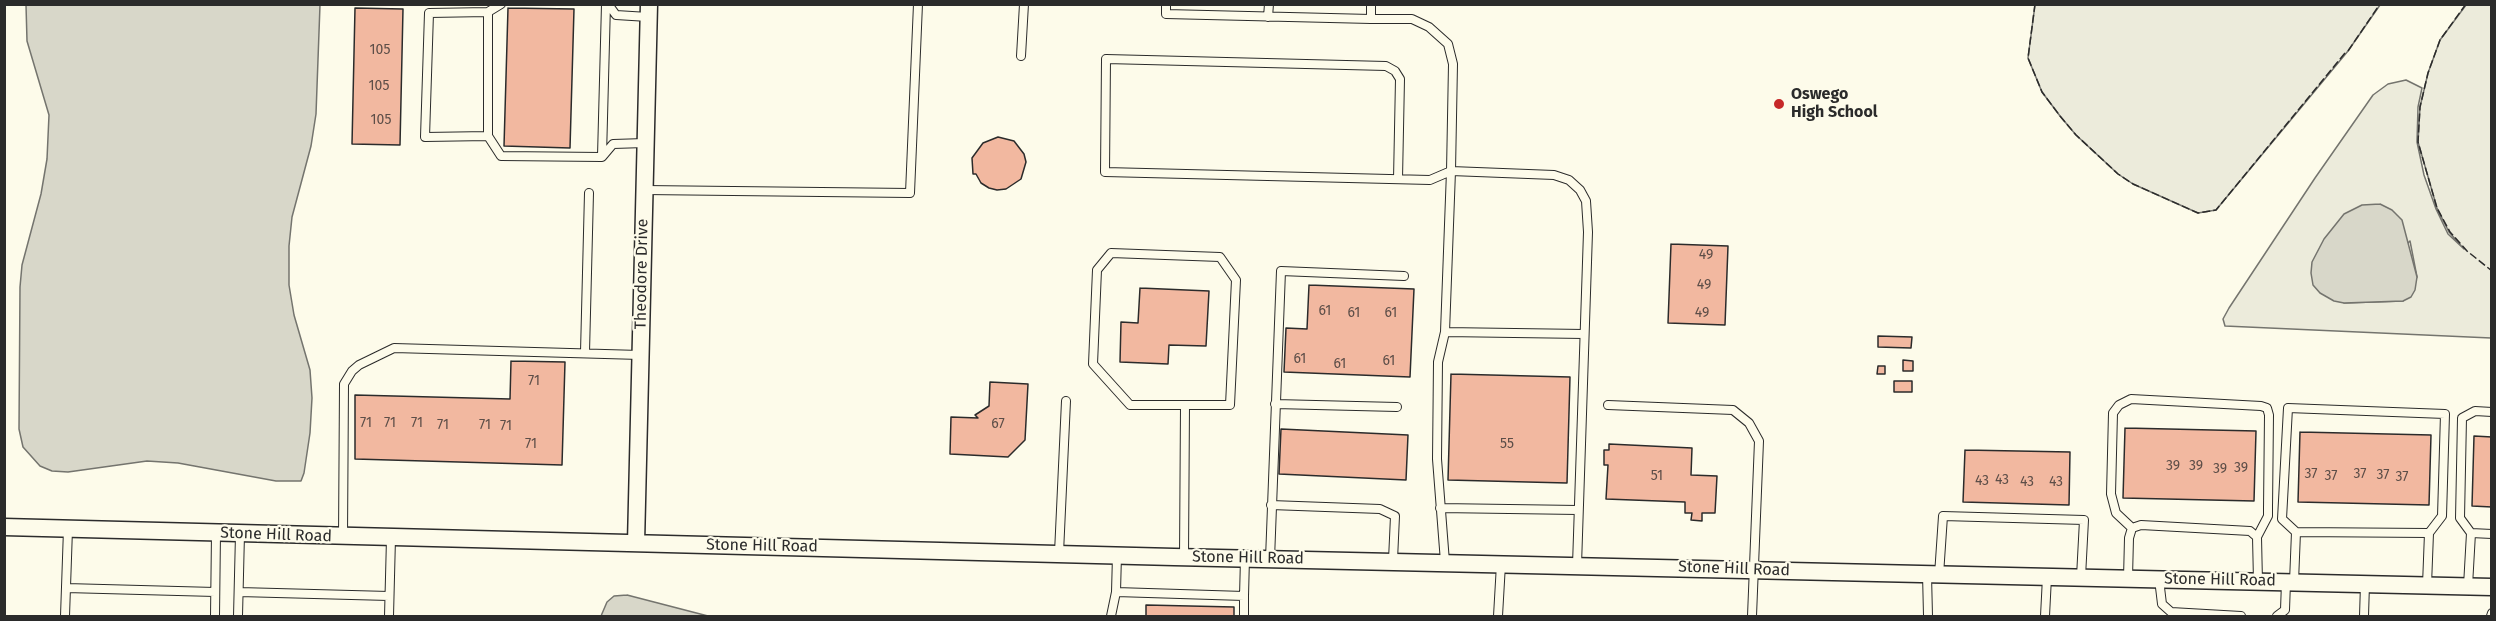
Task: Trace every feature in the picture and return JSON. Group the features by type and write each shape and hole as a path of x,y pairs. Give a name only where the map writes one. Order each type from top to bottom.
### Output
{"street":[{"name":"Theodore Drive","path":"636,543 648,11"},
{"name":"Stone Hill Road","path":"4,527 343,537 2492,587"}],"lane":[{"path":"488,136 425,137 429,13 488,12 501,4"},
{"path":"607,4 616,15 648,11"},
{"path":"602,156 607,4"},
{"path":"644,190 910,193 918,4"},
{"path":"1021,56 1024,4"},
{"path":"1166,4 1166,14 1412,19 1429,27 1448,44 1453,64 1451,171 1445,332 1438,362 1437,459 1445,562"},
{"path":"1268,17 1269,4"},
{"path":"1371,4 1371,19"},
{"path":"488,12 488,136 501,156 602,156 613,144 645,143"},
{"path":"1398,179 1400,79 1395,71 1386,66 1106,59 1105,172 1430,180 1451,171 1554,175 1569,180 1580,190 1586,201 1588,232 1577,565"},
{"path":"585,352 589,193"},
{"path":"1111,253 1220,257 1236,280 1230,405 1185,405 1130,405 1093,364 1097,270 1111,253"},
{"path":"1270,559 1281,271 1404,276"},
{"path":"1445,332 1584,334"},
{"path":"343,537 344,384 358,365 394,348 640,355"},
{"path":"2132,528 2116,513 2111,494 2113,413 2119,405 2131,399 2267,408 2269,415 2268,516 2257,537 2258,582"},
{"path":"1059,553 1066,401"},
{"path":"1275,404 1397,406"},
{"path":"1184,557 1185,405"},
{"path":"1608,405 1733,410 1749,423 1759,441 1752,616"},
{"path":"2427,585 2429,533 2442,516 2445,414 2288,408 2282,519 2296,532 2429,533"},
{"path":"2468,586 2471,533 2460,518 2462,418 2475,411 2492,412"},
{"path":"1271,505 1380,509 1395,516 1393,560"},
{"path":"1440,508 1578,510"},
{"path":"1928,616 1943,516 2084,520 2081,578"},
{"path":"2132,528 2141,525 2250,531 2257,537"},
{"path":"2128,578 2129,538 2132,528"},
{"path":"65,616 68,529"},
{"path":"2282,615 2290,582 2296,532"},
{"path":"215,616 216,533"},
{"path":"2471,533 2492,534"},
{"path":"238,616 240,534"},
{"path":"389,616 391,538"},
{"path":"1111,616 1116,592 1118,554"},
{"path":"1244,616 1245,558"},
{"path":"1498,616 1501,563"},
{"path":"2046,616 2047,577"},
{"path":"2159,579 2162,604 2171,612 2241,616"},
{"path":"2364,616 2365,584"},
{"path":"66,588 215,592"},
{"path":"238,592 389,596"},
{"path":"1116,592 1244,596"}],"shaded area":[{"path":"2035,4 2380,5 2348,51 2216,210 2198,213 2133,184 2118,174 2076,135 2060,116 2042,92 2028,58"},
{"path":"26,5 320,5 316,114 311,146 292,217 289,246 289,285 294,315 310,370 312,398 310,433 301,481 276,481 178,463 147,461 68,472 52,471 40,466 23,447 19,429 20,287 22,265 41,194 47,159 49,115 27,41"},
{"path":"2466,5 2491,5 2491,338 2225,326 2223,319 2229,308 2315,178 2373,95 2388,84 2406,80 2422,88 2418,107 2417,142 2424,175 2436,209 2448,234 2464,249 2449,232 2437,208 2418,142 2420,107 2428,73 2440,40","holes":["2410,241 2417,277 2403,301 2344,303"]},
{"path":"2380,204 2392,210 2402,220 2417,277 2415,290 2411,297 2403,301 2344,303 2334,301 2320,293 2313,285 2312,262 2324,239 2344,214 2362,205"},
{"path":"627,595 708,616 601,616 607,602 614,596"}],"building":[{"path":"355,8 403,9 400,145 352,144"},
{"path":"508,8 574,9 570,148 504,146"},
{"path":"998,137 1014,141 1024,154 1026,162 1021,179 1006,189 997,190 981,183 976,174 973,174 972,158 983,143"},
{"path":"1671,244 1728,246 1725,325 1668,323"},
{"path":"1309,285 1414,289 1410,377 1284,372 1286,328 1307,329"},
{"path":"1140,288 1209,291 1206,346 1169,345 1168,364 1120,362 1121,322 1138,323"},
{"path":"1878,336 1912,337 1911,348 1878,347"},
{"path":"1903,360 1913,361 1913,371 1903,371"},
{"path":"511,361 565,362 562,465 355,459 355,395 510,399"},
{"path":"1878,366 1885,366 1885,374 1877,374"},
{"path":"1451,374 1570,377 1567,483 1448,480"},
{"path":"1894,381 1912,381 1912,392 1894,392"},
{"path":"990,382 1028,384 1025,440 1008,457 950,454 951,417 978,418 975,415 989,406"},
{"path":"2125,428 2256,431 2254,501 2123,498"},
{"path":"1281,429 1408,435 1406,480 1279,474"},
{"path":"2300,432 2431,435 2429,505 2298,502"},
{"path":"2474,436 2492,437 2492,507 2472,506"},
{"path":"1609,444 1692,448 1691,475 1717,476 1715,513 1702,513 1702,521 1691,520 1692,513 1685,513 1685,502 1606,499 1608,465 1604,465 1604,450 1609,450"},
{"path":"1965,450 2070,452 2069,505 1963,502"},
{"path":"1146,605 1234,607 1234,616 1146,616"}],"fence":[{"path":"2035,4 2028,58 2042,92 2060,116 2076,135 2118,174 2133,184 2198,213 2216,210 2345,53"},
{"path":"2348,51 2380,4"},
{"path":"2466,4 2440,40 2428,73 2420,107 2418,142 2437,208 2450,232 2467,251 2492,271"}],"place":[{"name":"Oswego High School","path":"1779,104"}]}
